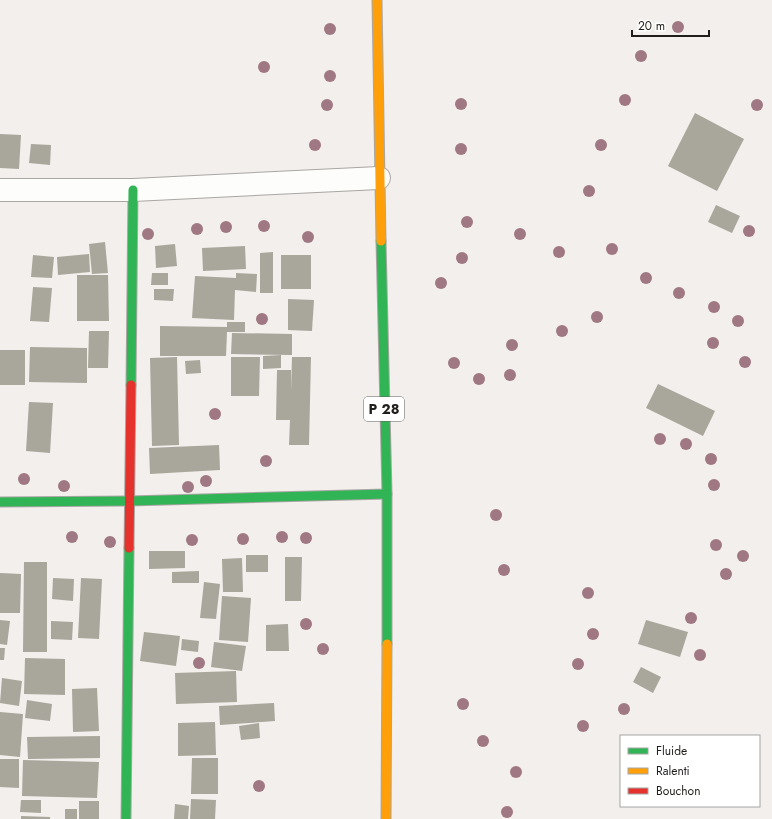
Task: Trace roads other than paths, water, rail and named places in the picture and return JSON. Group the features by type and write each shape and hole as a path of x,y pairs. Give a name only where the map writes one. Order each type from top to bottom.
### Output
{"street":[{"name":"P 28","path":"377,0 379,178 386,494 386,819"},
{"path":"0,190 133,190 379,178"},
{"path":"126,819 133,190"},
{"path":"0,502 129,501 386,494"}]}
